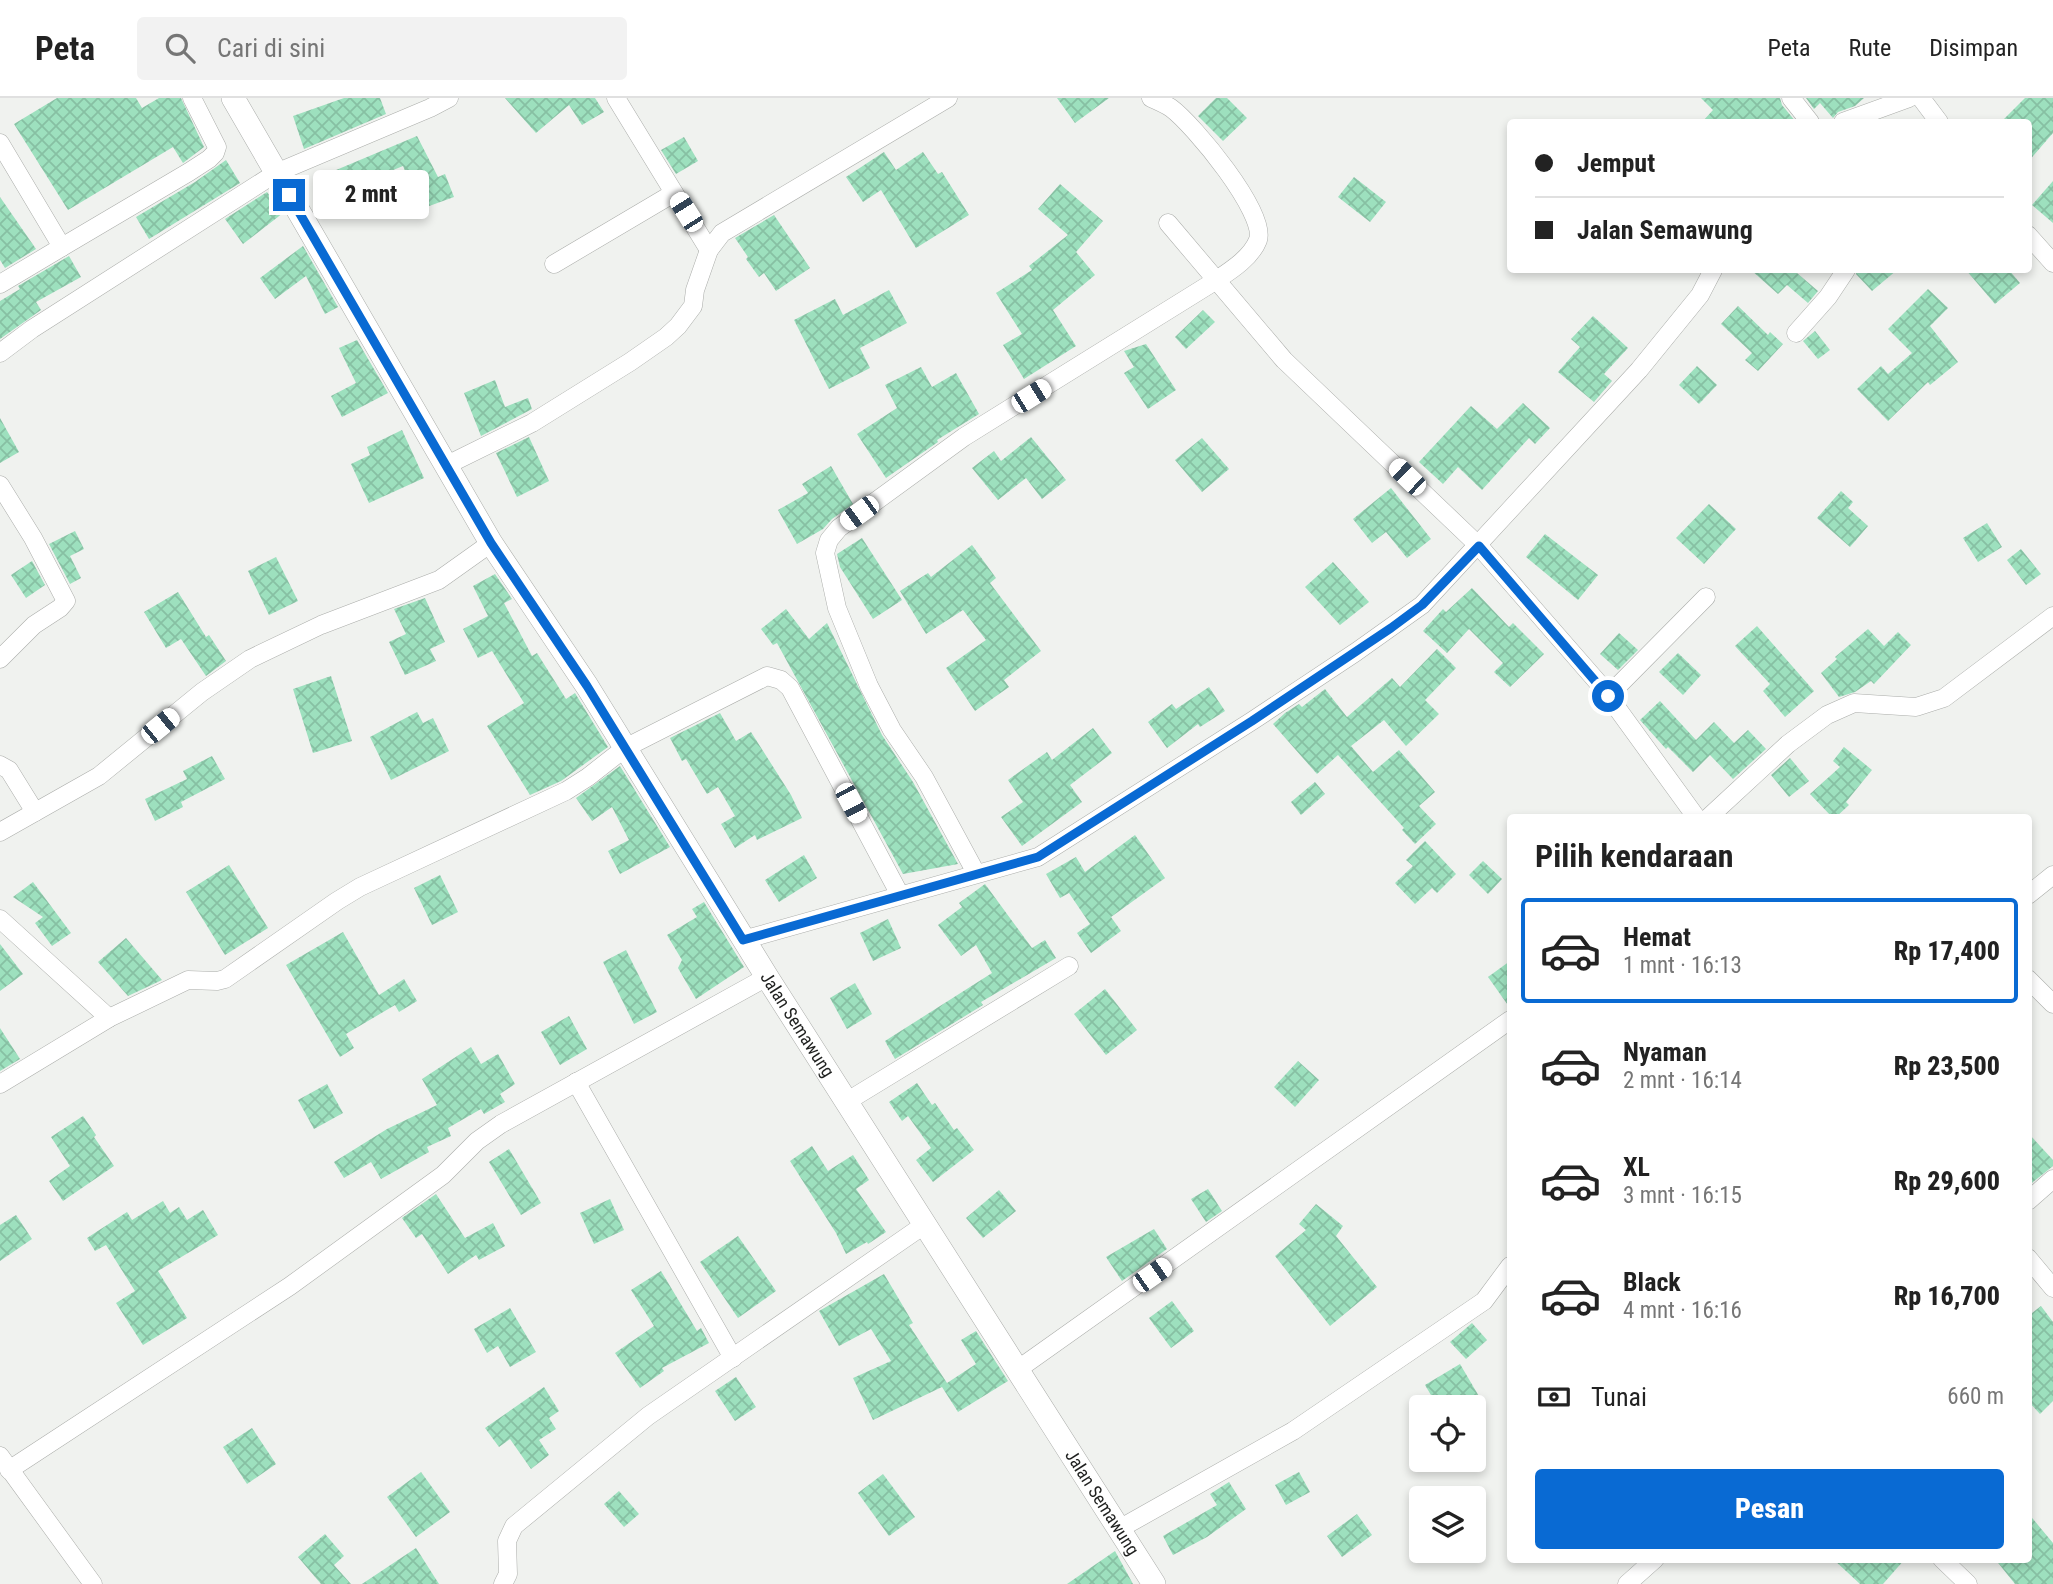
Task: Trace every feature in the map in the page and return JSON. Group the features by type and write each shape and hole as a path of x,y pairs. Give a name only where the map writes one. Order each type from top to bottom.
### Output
{"street":[{"path":"0,284 189,172 215,153 218,147 192,98"},
{"name":"Jalan Semawung","path":"233,98 491,543 587,686 743,940 1154,1584"},
{"path":"0,353 276,173 449,98"},
{"path":"616,98 709,250"},
{"path":"447,465 532,423 666,337 693,306 695,290 709,250 722,233 948,98"},
{"path":"976,873 924,777 892,730 869,686 837,608 825,553 829,540 839,528 964,438 1215,281 1234,268 1252,250 1259,238 1256,218 1247,198 1197,134 1171,108 1151,98"},
{"path":"1791,98 1808,119"},
{"path":"1851,119 1909,98"},
{"path":"1921,98 1937,119"},
{"path":"0,143 62,247"},
{"path":"554,264 674,193"},
{"path":"1168,223 1284,360 1479,546 1608,696 1694,814"},
{"path":"2032,239 2053,263"},
{"path":"743,940 1038,857 1356,652 1422,605 1479,546 1639,370 1700,295 1711,273"},
{"path":"1796,333 1828,297 1844,273"},
{"path":"0,485 33,538 66,600 64,605 34,625 0,659"},
{"path":"0,832 99,776 202,692 250,659 321,625 439,580 491,543"},
{"path":"1608,696 1706,597"},
{"path":"1712,814 1788,744 1827,715 1854,703 1916,707 1944,698 2053,617"},
{"path":"0,1084 109,1018 188,980 225,979 360,887 566,791 589,777 625,748 767,676 781,680 790,688 900,895"},
{"path":"0,765 9,770 34,812"},
{"path":"2032,892 2053,875"},
{"path":"0,919 109,1018"},
{"path":"846,1102 1069,966"},
{"path":"93,1584 5,1463 290,1286 443,1175 492,1130 767,978"},
{"path":"2032,983 2053,1004"},
{"path":"1017,1370 1507,1022"},
{"path":"576,1083 733,1358"},
{"path":"2032,1198 2053,1180"},
{"path":"509,1581 507,1541 514,1526 648,1416 924,1225"},
{"path":"2032,1263 2053,1288"},
{"path":"1484,1301 1507,1270"},
{"path":"1119,1529 1293,1431 1484,1301 1507,1292"},
{"path":"1627,1584 1651,1563"},
{"path":"1946,1563 1968,1584"}],"building":[{"path":"57,98 136,98 142,108 159,98 181,98 204,147 183,163 173,147 68,210 14,124"},
{"path":"344,98 380,98 386,114 304,149 293,116"},
{"path":"505,98 595,98 604,112 582,125 569,105 536,133"},
{"path":"1057,98 1109,98 1075,123"},
{"path":"1216,98 1227,98 1247,118 1223,141 1198,116"},
{"path":"1701,98 1780,98 1782,105 1794,119 1705,119 1713,110"},
{"path":"1806,98 1864,98 1855,106 1838,112 1833,118 1820,103 1814,109"},
{"path":"2025,98 2053,98 2053,133 2032,157 2032,119 2004,119"},
{"path":"417,136 438,177 445,174 454,197 421,209 403,166 337,193 329,173"},
{"path":"684,137 698,161 676,174 661,150"},
{"path":"884,152 896,170 923,152 938,174 942,172 969,215 916,248 881,190 863,202 846,177"},
{"path":"226,160 240,183 149,239 136,217"},
{"path":"1354,177 1386,202 1370,222 1338,197"},
{"path":"2053,181 2053,223 2032,205"},
{"path":"1060,184 1103,221 1076,252 1095,275 1053,310 1076,346 1024,379 1003,345 1022,334 996,293 1032,270 1029,266 1068,235 1038,209"},
{"path":"267,192 283,213 243,244 225,219"},
{"path":"0,197 36,249 5,268 0,260"},
{"path":"774,215 810,268 776,291 764,273 759,277 735,238"},
{"path":"303,246 338,307 325,314 306,276 275,299 260,278"},
{"path":"69,256 81,277 36,302 41,310 0,339 0,301 20,289 18,286"},
{"path":"1754,273 1797,273 1818,291 1808,303 1787,285 1778,294"},
{"path":"1856,273 1893,273 1872,291"},
{"path":"1969,273 2012,273 2020,283 1995,304"},
{"path":"1928,289 1948,308 1930,326 1958,362 1930,385 1928,382 1888,421 1857,389 1881,366 1888,374 1912,353 1888,329"},
{"path":"889,290 907,323 860,348 870,368 829,389 794,320 835,299 843,315"},
{"path":"1738,306 1768,335 1770,332 1783,344 1758,371 1745,360 1752,353 1721,324"},
{"path":"1203,310 1215,322 1186,349 1175,337"},
{"path":"1593,316 1628,348 1604,374 1612,381 1594,402 1558,372 1580,347 1571,339"},
{"path":"1815,331 1830,350 1818,359 1803,341"},
{"path":"357,340 388,393 342,417 331,396 356,383 339,348"},
{"path":"1146,344 1176,390 1148,409 1124,373 1134,367 1124,351"},
{"path":"1697,366 1717,385 1699,404 1679,385"},
{"path":"921,367 932,387 956,373 979,414 937,440 938,442 886,478 857,434 897,408 885,385"},
{"path":"495,380 505,407 528,398 532,409 481,436 464,393"},
{"path":"1523,403 1550,428 1535,444 1529,438 1482,490 1458,467 1443,484 1419,462 1471,406 1497,429"},
{"path":"0,418 19,452 0,463"},
{"path":"402,430 424,478 369,503 351,464 370,455 367,447"},
{"path":"529,437 549,481 517,497 496,453"},
{"path":"1031,437 1066,480 1042,499 1026,478 998,500 972,468 994,451 1001,461"},
{"path":"1202,438 1229,469 1202,492 1175,460"},
{"path":"831,466 853,504 823,529 797,544 778,510 808,493 802,484"},
{"path":"1391,488 1431,539 1407,558 1386,532 1372,543 1353,519"},
{"path":"1841,491 1853,502 1848,508 1868,526 1850,547 1817,518"},
{"path":"1709,504 1736,529 1704,564 1676,538"},
{"path":"1987,523 2002,547 1978,562 1963,538"},
{"path":"75,531 84,549 70,556 81,578 70,584 49,544"},
{"path":"1545,534 1598,575 1578,600 1526,557"},
{"path":"862,538 902,600 873,619 840,567 837,554"},
{"path":"972,545 996,578 990,583 1041,651 1004,680 1009,687 975,711 946,668 986,640 963,610 926,634 900,591 928,573 931,577"},
{"path":"2021,549 2041,574 2026,585 2007,560"},
{"path":"276,557 298,601 269,615 248,571"},
{"path":"32,561 45,585 26,598 11,575"},
{"path":"1333,562 1369,602 1340,625 1305,587"},
{"path":"495,574 512,599 504,603 532,656 537,653 566,699 575,693 608,747 561,781 530,795 487,726 524,703 492,651 478,658 463,629 488,616 473,586"},
{"path":"1472,588 1509,627 1513,623 1544,654 1510,687 1494,672 1503,663 1469,629 1447,653 1423,631 1443,609 1446,612"},
{"path":"178,592 206,637 209,635 226,661 206,676 181,639 166,648 144,612"},
{"path":"425,598 445,642 430,649 436,661 405,675 389,642 406,634 394,609"},
{"path":"786,609 809,639 827,623 882,735 913,782 958,864 903,874 777,643 773,645 761,629"},
{"path":"1757,626 1814,691 1785,717 1763,691 1770,684 1735,646"},
{"path":"1868,629 1884,646 1898,632 1911,645 1874,684 1871,681 1855,692 1839,697 1821,673 1837,659 1835,657"},
{"path":"1619,633 1638,650 1618,670 1600,654"},
{"path":"1437,649 1456,668 1425,700 1439,714 1406,746 1384,720 1351,746 1373,772 1399,750 1435,792 1419,806 1436,824 1415,844 1402,830 1404,828 1338,755 1317,774 1273,724 1285,713 1299,704 1302,707 1325,689 1347,717 1392,678 1400,687"},
{"path":"1678,653 1701,675 1683,695 1659,672"},
{"path":"331,676 352,741 313,753 293,689"},
{"path":"1209,687 1225,711 1200,727 1198,724 1167,748 1148,722 1172,704 1176,709"},
{"path":"1660,701 1696,740 1714,722 1734,743 1748,730 1766,749 1733,779 1710,755 1693,772 1668,747 1666,749 1640,720"},
{"path":"417,712 423,723 433,718 449,751 391,780 370,737"},
{"path":"720,713 736,741 751,732 791,795 802,818 757,840 755,835 735,848 721,824 735,816 718,787 707,794 686,759 682,761 670,738"},
{"path":"1093,728 1112,753 1070,785 1082,802 1022,846 1001,817 1023,802 1008,780 1047,752 1052,760"},
{"path":"1844,747 1872,770 1846,802 1849,805 1839,814 1829,814 1810,794 1840,767 1833,761"},
{"path":"212,756 225,779 181,802 183,807 155,821 145,799 187,779 183,771"},
{"path":"1790,758 1809,781 1789,797 1771,775"},
{"path":"620,766 670,847 620,874 608,851 629,840 612,807 592,821 576,798"},
{"path":"1315,782 1325,794 1301,815 1291,802"},
{"path":"1135,835 1165,878 1111,917 1121,931 1091,953 1077,933 1090,924 1069,893 1060,898 1046,874 1076,857 1085,872"},
{"path":"1425,841 1456,874 1437,893 1432,888 1415,904 1395,883 1413,866 1406,860"},
{"path":"804,855 817,878 779,902 765,880"},
{"path":"1483,861 1502,879 1488,894 1469,875"},
{"path":"229,865 268,928 225,955 186,892"},
{"path":"440,875 458,912 432,925 414,888"},
{"path":"33,882 71,933 52,946 35,923 43,917 13,897"},
{"path":"985,884 1032,948 1045,940 1056,958 981,1002 983,1005 895,1059 885,1041 992,973 976,945 961,956 938,925 962,907 959,903"},
{"path":"704,902 744,967 696,999 678,968 682,960 667,935 697,917 692,909"},
{"path":"888,919 901,948 873,961 860,933"},
{"path":"343,932 379,995 404,979 417,1001 399,1012 395,1005 346,1034 354,1048 340,1057 286,965"},
{"path":"126,938 162,980 128,996 98,962"},
{"path":"0,944 23,974 0,991"},
{"path":"626,950 657,1012 634,1024 603,962"},
{"path":"1507,963 1507,1004 1488,977"},
{"path":"855,983 872,1014 847,1029 830,998"},
{"path":"1105,989 1137,1030 1106,1055 1074,1014"},
{"path":"569,1016 587,1049 560,1065 541,1032"},
{"path":"0,1028 20,1059 0,1071"},
{"path":"471,1047 481,1064 498,1054 515,1084 500,1094 505,1102 484,1114 481,1109 448,1128 451,1136 427,1147 429,1152 381,1179 371,1162 344,1178 334,1162 387,1129 437,1105 422,1079"},
{"path":"1298,1061 1319,1080 1295,1107 1274,1087"},
{"path":"917,1083 932,1105 935,1103 954,1130 957,1128 974,1150 933,1182 916,1160 931,1148 908,1116 902,1121 889,1102"},
{"path":"327,1084 343,1113 314,1129 298,1100"},
{"path":"83,1116 114,1166 63,1201 49,1181 70,1166 51,1137"},
{"path":"2032,1137 2053,1160 2053,1166 2032,1183"},
{"path":"812,1146 828,1171 853,1155 869,1180 856,1189 886,1232 846,1254 836,1233 790,1161"},
{"path":"509,1149 541,1203 521,1215 489,1162"},
{"path":"1208,1189 1222,1211 1206,1222 1191,1199"},
{"path":"999,1190 1016,1211 983,1238 966,1218"},
{"path":"436,1194 465,1238 493,1223 505,1246 479,1260 476,1255 448,1274 422,1234 416,1238 402,1218"},
{"path":"610,1199 624,1230 594,1244 580,1213"},
{"path":"163,1201 170,1213 179,1207 187,1220 203,1210 218,1235 158,1271 187,1318 143,1345 116,1303 135,1291 106,1245 95,1251 87,1238 127,1212 132,1220"},
{"path":"1316,1204 1343,1226 1336,1236 1377,1287 1330,1326 1275,1256 1306,1230 1299,1224"},
{"path":"16,1215 32,1239 0,1261 0,1225"},
{"path":"1154,1229 1167,1249 1122,1281 1106,1257"},
{"path":"738,1236 776,1291 738,1318 700,1262"},
{"path":"661,1271 697,1331 701,1328 709,1343 662,1368 664,1371 640,1388 615,1353 654,1326 631,1290"},
{"path":"884,1274 913,1323 909,1325 947,1383 976,1364 961,1340 976,1331 1008,1381 958,1412 942,1387 873,1420 853,1378 891,1361 871,1329 839,1346 819,1311"},
{"path":"1172,1301 1194,1331 1171,1348 1149,1318"},
{"path":"2041,1306 2053,1322 2053,1401 2040,1414 2032,1405 2032,1313"},
{"path":"510,1308 536,1352 510,1367 498,1346 487,1353 474,1329"},
{"path":"1472,1323 1487,1340 1466,1359 1450,1342"},
{"path":"1460,1364 1478,1395 1431,1395 1425,1385"},
{"path":"736,1377 756,1407 735,1421 715,1391"},
{"path":"544,1387 559,1411 549,1418 556,1429 539,1440 549,1455 531,1469 510,1439 499,1447 485,1428"},
{"path":"252,1428 276,1464 247,1484 223,1447"},
{"path":"421,1472 450,1512 416,1537 387,1497"},
{"path":"1299,1472 1310,1492 1286,1505 1275,1485"},
{"path":"883,1474 915,1517 889,1536 858,1493"},
{"path":"1229,1482 1246,1509 1207,1537 1173,1555 1163,1536 1217,1505 1210,1494"},
{"path":"619,1491 639,1514 624,1527 604,1504"},
{"path":"1357,1514 1372,1535 1342,1557 1327,1536"},
{"path":"2032,1518 2053,1543 2053,1584 2015,1584 1998,1563 2032,1563"},
{"path":"325,1534 344,1556 334,1565 351,1584 321,1584 298,1557"},
{"path":"416,1548 439,1584 362,1584"},
{"path":"1115,1551 1133,1584 1067,1584"},
{"path":"1837,1563 1901,1563 1883,1584 1860,1584"}],"route":[{"path":"289,195 491,543 587,686 743,940 1038,857 1252,721 1391,628 1422,605 1479,546 1608,696"}]}
